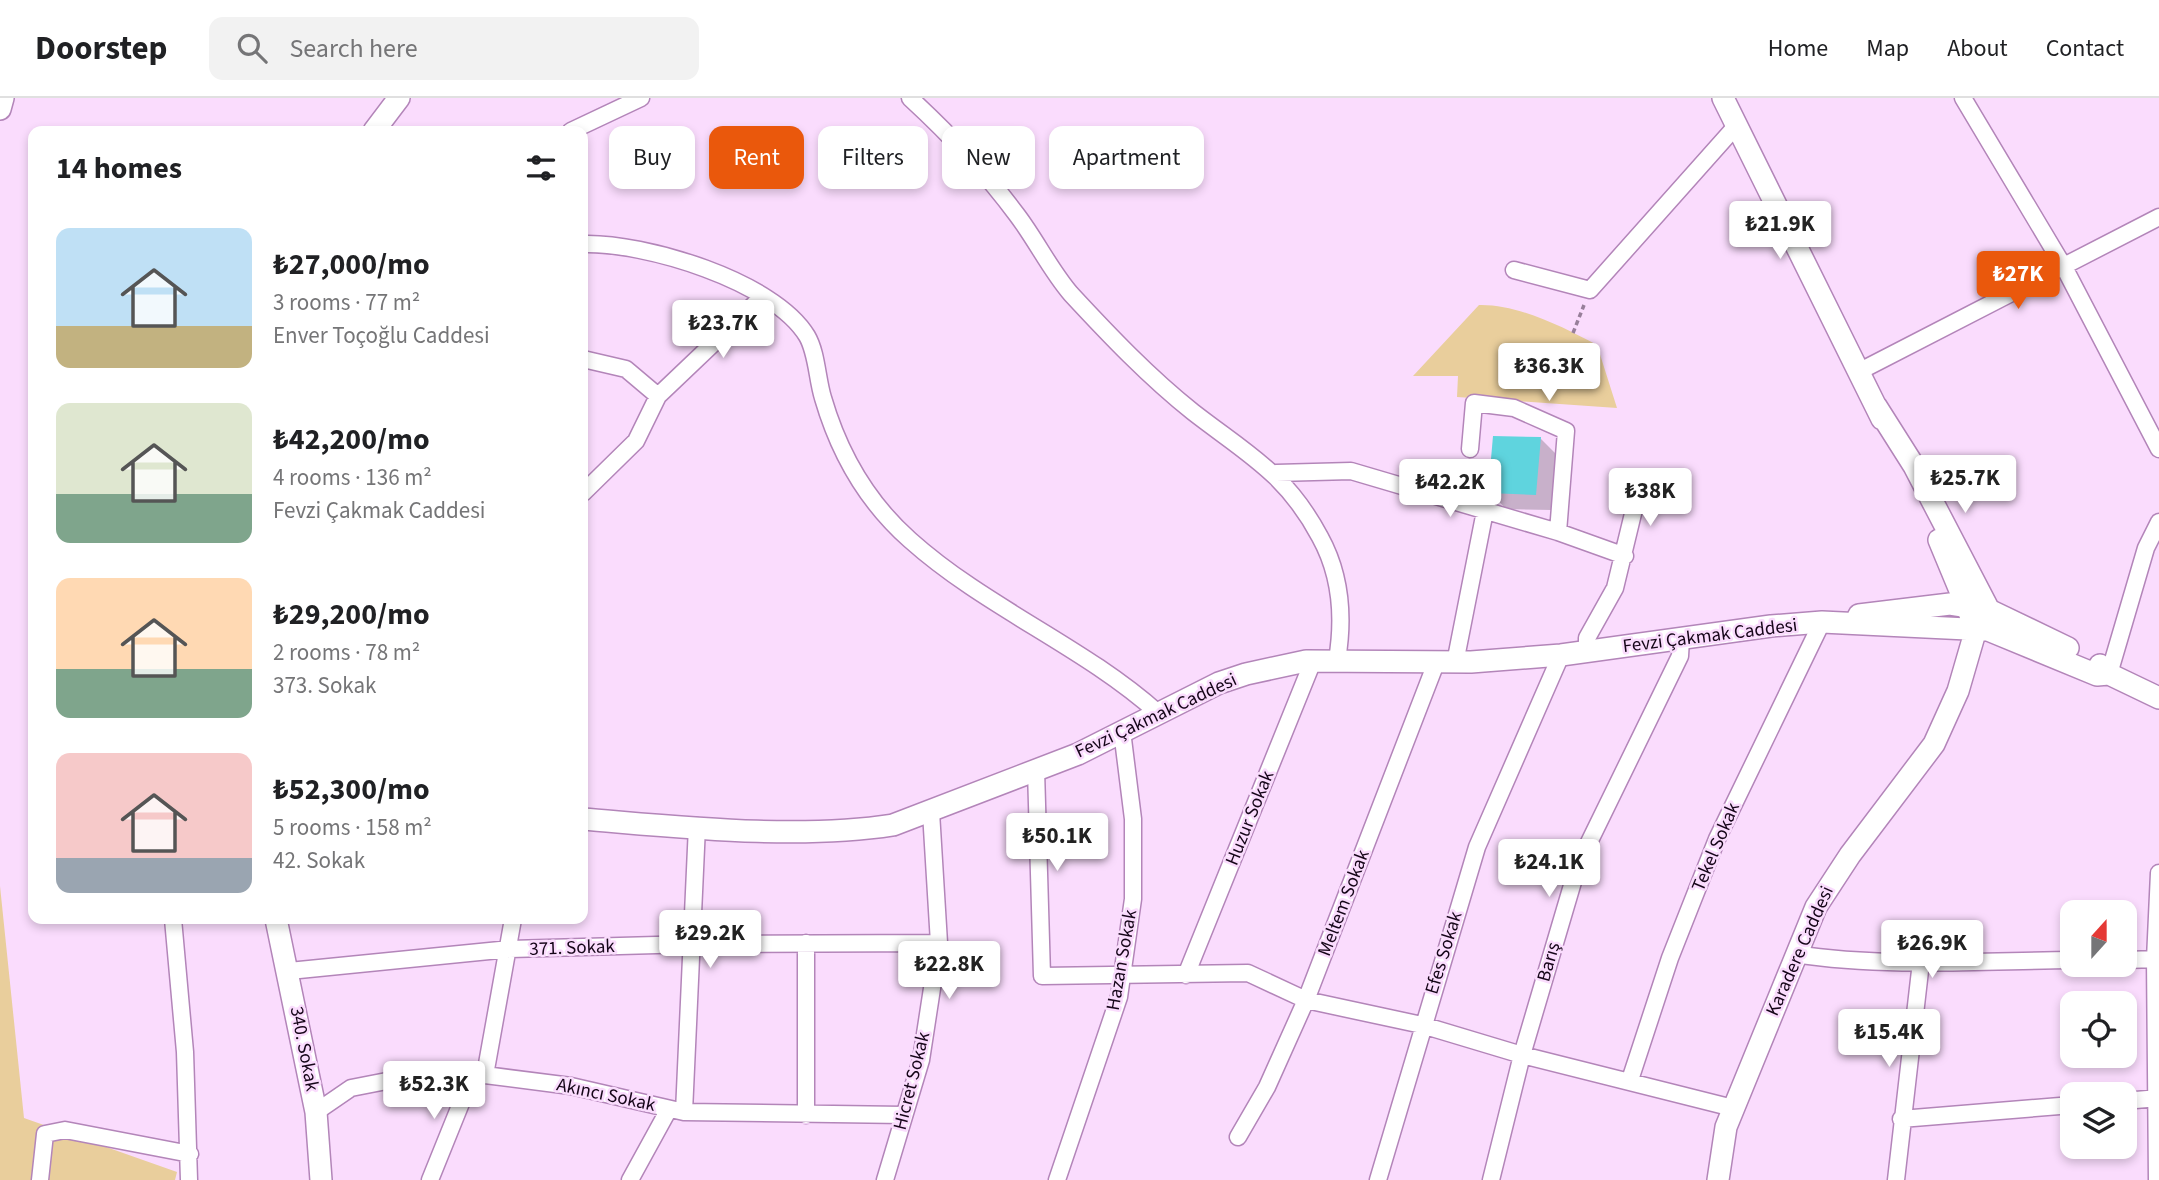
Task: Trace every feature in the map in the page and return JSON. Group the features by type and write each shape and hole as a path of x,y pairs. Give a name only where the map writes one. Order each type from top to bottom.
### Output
{"street":[{"path":"0,109 3,98"},
{"path":"378,126 399,98"},
{"path":"582,126 641,98"},
{"path":"911,98 981,171 1015,212 1069,291 1131,357 1193,411 1276,474 1295,497 1321,538 1339,584 1341,636 1338,660"},
{"path":"1723,98 1877,406 1902,467 1952,567 1964,606 1976,629"},
{"path":"1963,98 2064,267 2159,449"},
{"path":"1514,270 1590,290 1736,126"},
{"path":"1860,371 2157,222"},
{"path":"588,243 611,243 656,252 714,272 762,297 794,320 808,338 836,439 855,475 910,540 1017,618 1127,685 1158,713"},
{"path":"588,489 636,441 658,396 762,297"},
{"path":"588,360 626,369 658,396"},
{"path":"1470,449 1474,403 1514,408 1566,431 1558,532"},
{"path":"1877,406 1914,466 1989,610"},
{"path":"1276,474 1351,471 1558,532 1625,556"},
{"path":"1587,651 1587,638 1615,588 1625,556 1638,493"},
{"name":"Meltem Sokak","path":"1238,1137 1267,1087 1307,1000 1445,663 1485,511"},
{"path":"2109,674 2146,548 2159,522"},
{"name":"Fevzi Çakmak Caddesi","path":"588,819 778,830 863,830 893,825 931,812 1036,770 1246,674 1313,661 1445,663 1561,655 1822,622 1908,608 1964,606 1989,610 2101,665 2109,674 2159,698"},
{"name":"Karadere Caddesi","path":"1718,1180 1718,1163 1733,1108 1795,954 1830,883 1934,744 1958,691 1976,629 1989,610"},
{"name":"Fevzi Çakmak Caddesi","path":"1822,622 1976,629 2008,637 2097,675 2109,674"},
{"name":"Tekel Sokak","path":"1630,1080 1670,958 1717,839 1822,622"},
{"name":"Barış","path":"1490,1180 1522,1055 1578,865 1680,656 1681,639"},
{"name":"Efes Sokak","path":"1378,1180 1477,847 1561,655"},
{"name":"Huzur Sokak","path":"1186,975 1313,661"},
{"name":"Hazan Sokak","path":"1057,1180 1119,997 1119,977 1133,899 1133,819 1122,731"},
{"path":"1036,770 1042,976 1119,977 1248,973 1307,1000 1422,1025 1522,1055 1733,1108"},
{"name":"Hicret Sokak","path":"885,1180 921,1060 939,943 931,812"},
{"path":"630,1180 677,1110 694,944 697,826"},
{"path":"2157,1180 2159,873"},
{"path":"173,924 185,1052 189,1180"},
{"name":"340. Sokak","path":"277,924 316,1112 321,1180"},
{"path":"430,1180 478,1076 510,949 512,924"},
{"path":"806,943 806,1115"},
{"name":"371. Sokak","path":"289,971 510,949 694,944 939,943"},
{"path":"1795,954 1831,960 2060,960"},
{"path":"2137,960 2157,959"},
{"path":"1896,1180 1921,962"},
{"name":"Akıncı Sokak","path":"316,1112 351,1088 397,1079 478,1076 571,1086 677,1110 806,1115 904,1115"},
{"path":"2137,1100 2158,1098"},
{"path":"1901,1119 2060,1106"},
{"path":"40,1180 46,1134 65,1130 190,1154"}],"path":[{"path":"1573,333 1590,290"}],"shaded area":[{"path":"1479,305 1525,312 1597,345 1617,408 1457,397 1458,376 1413,376"},
{"path":"0,886 24,1118 177,1172 175,1180 0,1180"}],"building":[{"path":"1493,436 1541,437 1536,495 1488,493"}]}
